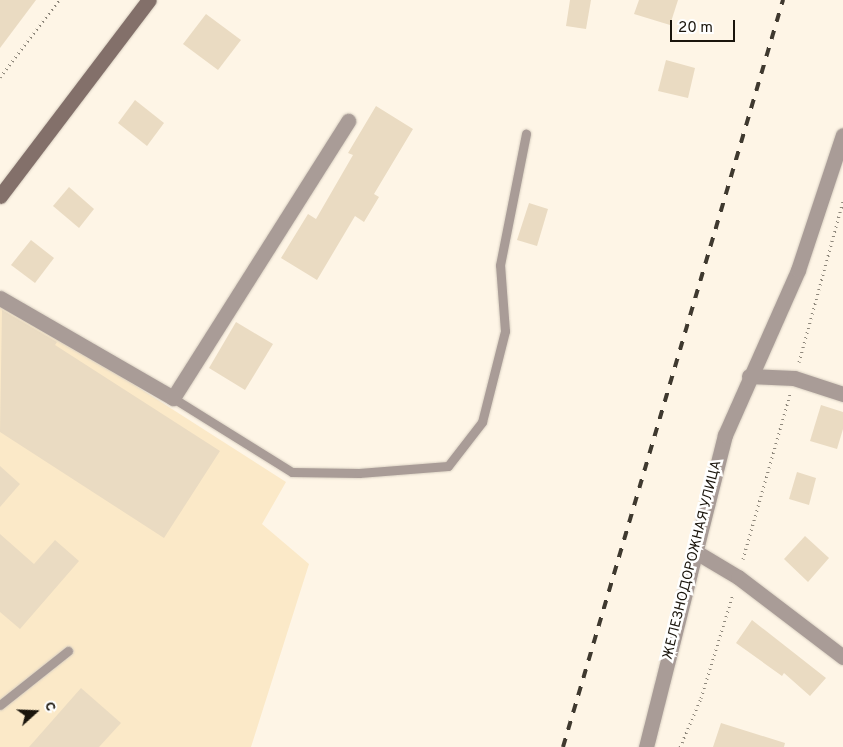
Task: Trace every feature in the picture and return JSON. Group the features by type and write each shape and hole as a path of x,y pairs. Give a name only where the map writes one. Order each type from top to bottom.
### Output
{"street":[{"path":"0,196 149,0"},
{"path":"0,298 172,398 348,120"},
{"name":"ЖЕЛЕЗНОДОРОЖНАЯ УЛИЦА","path":"646,747 725,435 749,376 798,270 843,135"},
{"path":"749,376 794,378 843,394"},
{"path":"696,552 738,577 843,657"}],"lane":[{"path":"172,398 292,472 359,473 448,466 482,422 505,332 500,265 526,134"},
{"path":"0,705 68,651"}],"path":[{"path":"0,77 59,0"},
{"path":"680,747 701,698 738,577 843,201"}],"shaded area":[{"path":"0,299 286,482 262,524 309,564 251,747 0,747"}],"building":[{"path":"0,0 36,0 0,48"},
{"path":"570,0 591,0 586,29 566,26"},
{"path":"639,0 678,0 670,25 634,14"},
{"path":"206,14 241,40 218,70 183,44"},
{"path":"666,60 695,68 688,98 658,91"},
{"path":"135,100 164,123 147,146 118,123"},
{"path":"376,106 413,129 374,194 379,197 364,222 355,216 317,280 281,258 308,214 316,219 353,155 348,153"},
{"path":"69,187 94,209 79,228 53,206"},
{"path":"529,203 548,209 537,246 517,240"},
{"path":"31,240 54,258 35,283 11,265"},
{"path":"2,310 57,342 55,345 220,451 164,538 0,432"},
{"path":"236,322 273,344 245,390 209,368"},
{"path":"821,405 843,412 843,429 837,449 810,441"},
{"path":"0,466 20,484 0,507"},
{"path":"797,472 816,478 809,505 789,499"},
{"path":"0,534 34,564 55,540 79,561 20,629 0,612"},
{"path":"805,536 829,558 808,582 784,559"},
{"path":"752,620 826,678 810,696 784,673 782,676 736,643"},
{"path":"81,688 121,723 99,747 29,747"},
{"path":"721,723 785,743 784,747 713,747"}],"railway":[{"path":"563,747 783,0"}]}
